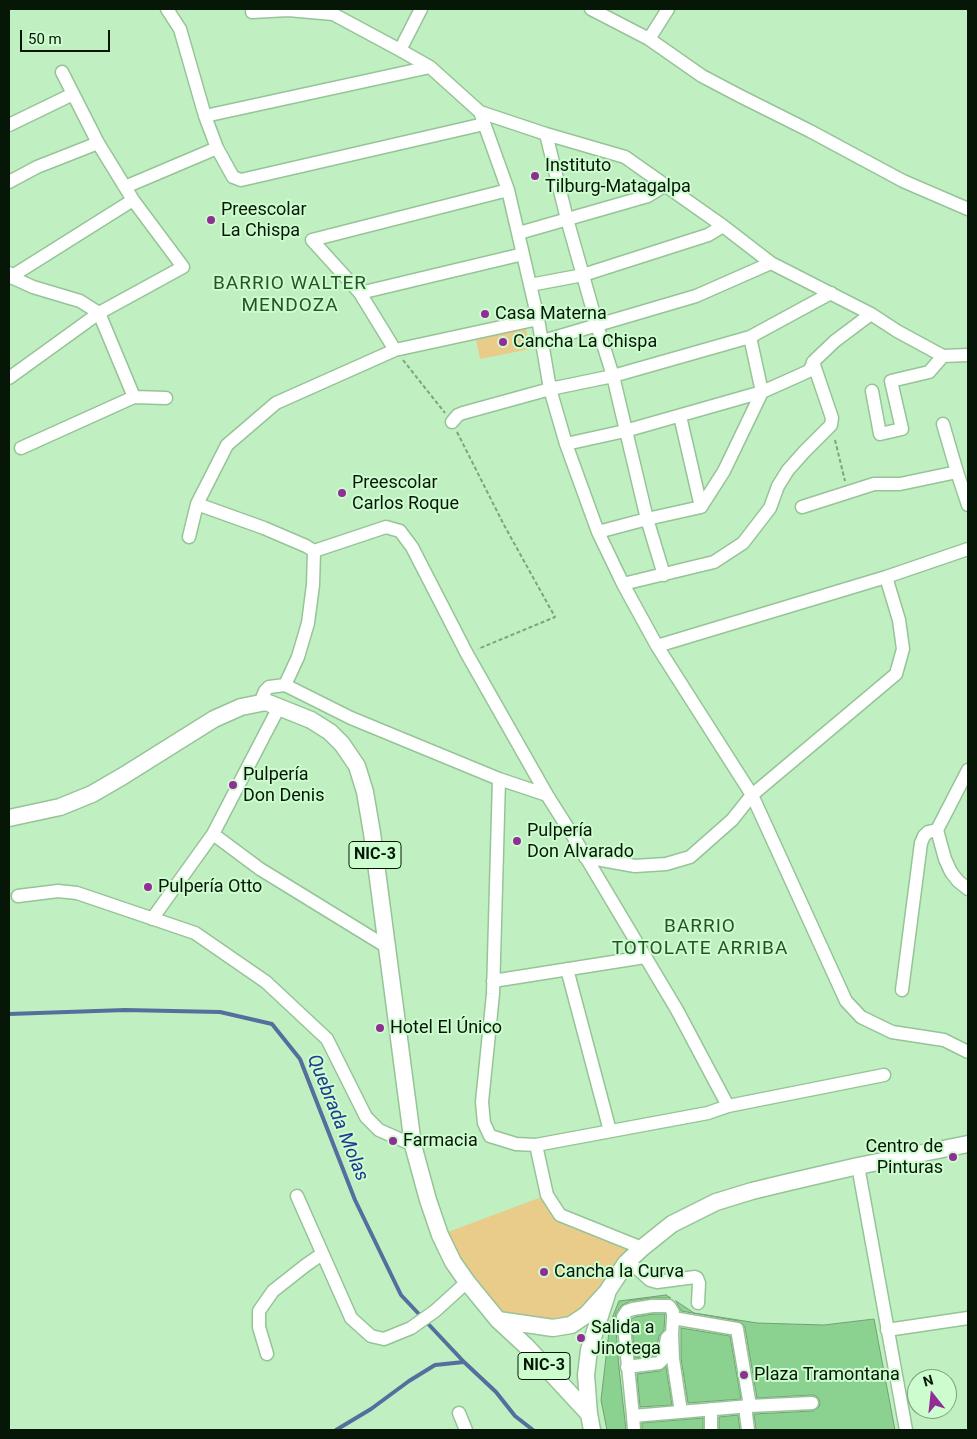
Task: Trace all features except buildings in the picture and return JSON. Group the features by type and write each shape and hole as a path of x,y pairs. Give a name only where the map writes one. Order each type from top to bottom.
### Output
{"main road":[{"name":"NIC-3","path":"9,818 60,807 92,794 214,719 241,707 266,702 311,720 330,732 342,744 357,766 365,792 413,1145 440,1236 467,1282 498,1320 526,1346 591,1422"},
{"path":"498,1320 553,1328 571,1324 586,1315 607,1292 626,1263 642,1248 672,1224 716,1202 752,1191 858,1166 968,1144"},
{"path":"591,1422 586,1375 589,1350 607,1292"}],"street":[{"path":"167,9 180,29 205,116 217,148 233,177 241,180 484,124"},
{"path":"400,50 422,9"},
{"path":"591,9 650,39 702,76 732,92 903,181 968,209"},
{"path":"650,39 668,9"},
{"path":"252,12 288,10 333,14 430,66 480,112 625,157 771,263 871,314 897,331 943,356 968,355"},
{"path":"205,116 430,66"},
{"path":"9,378 99,313 183,266 133,200 98,143 62,72"},
{"path":"9,125 73,94"},
{"path":"480,112 508,190 543,341 550,389 566,444 598,532 623,584 657,646 752,795 846,1001 861,1017 892,1032 944,1040 968,1052"},
{"path":"546,134 567,220 613,376 647,519 664,575"},
{"path":"9,182 37,167 98,143"},
{"path":"125,187 217,148"},
{"path":"519,233 648,196 664,186"},
{"path":"395,350 360,293 312,240 508,190"},
{"path":"10,276 133,200"},
{"path":"530,285 583,275 708,235 722,226"},
{"path":"360,293 523,254"},
{"path":"543,341 696,296 771,263"},
{"path":"10,276 33,287 80,301 99,313 134,397"},
{"path":"452,422 458,415 463,413 550,389 613,376 750,337 830,293"},
{"path":"566,444 626,431 762,392 809,371 813,362 835,341 871,314"},
{"path":"189,537 197,504 227,445 276,403 395,350 538,319"},
{"path":"598,532 701,507 724,471 762,392 750,337"},
{"path":"872,391 880,434 902,429 891,381 929,372 943,356"},
{"path":"623,584 714,562 743,543 770,508 778,486 788,470 832,426 832,418 813,362"},
{"path":"21,448 134,397 166,398"},
{"path":"680,416 701,507"},
{"path":"943,424 957,472 966,490 968,505"},
{"path":"802,508 874,484 900,484 957,472"},
{"path":"197,504 264,528 314,551"},
{"path":"314,551 386,527 400,531 412,547 467,654 547,796 677,1010 728,1106"},
{"path":"657,646 886,577 968,549"},
{"path":"285,685 298,657 308,623 314,551"},
{"path":"585,857 635,866 666,864 690,857 732,820 752,795 896,674 903,649 899,620 886,577"},
{"path":"260,703 265,690 269,687 285,685 351,718 547,796"},
{"path":"152,919 213,834 279,707"},
{"path":"968,770 936,830 950,872 958,882 968,889"},
{"path":"499,778 493,981 482,1102 484,1123 490,1136 516,1144 536,1145 708,1113 728,1106 884,1075"},
{"path":"902,990 921,843 928,832 936,830"},
{"path":"213,834 260,869 387,947"},
{"path":"18,896 58,891 77,893 195,933 266,982 327,1039 366,1117 379,1130 413,1145"},
{"path":"493,981 645,957"},
{"path":"567,969 610,1131"},
{"path":"536,1145 547,1195 560,1215 642,1248"},
{"path":"858,1166 906,1430"},
{"path":"298,1196 351,1318 371,1336 384,1339 411,1328 436,1311 467,1282"},
{"path":"268,1354 259,1327 259,1311 274,1291 306,1264 322,1254"},
{"path":"626,1263 639,1270 650,1280 657,1282 697,1278 699,1283 698,1303"},
{"path":"634,1430 623,1317 627,1311 669,1306 673,1318 673,1359 681,1412"},
{"path":"601,1315 623,1317"},
{"path":"673,1318 737,1329 748,1406 748,1430"},
{"path":"887,1330 968,1318"},
{"path":"627,1367 659,1363 663,1358 667,1338 672,1334"},
{"path":"633,1416 748,1406 812,1403"},
{"path":"711,1430 712,1409"},
{"path":"459,1413 466,1430"}],"path":[{"path":"395,350 452,422 504,525 555,617 467,654"},
{"path":"832,426 848,492"}],"shaded area":[{"name":"Cancha La Chispa","path":"525,324 530,349 480,359 475,335"},
{"path":"547,1195 560,1215 642,1248 571,1325 498,1320 440,1235"}],"waterway":[{"name":"Quebrada Molas","path":"9,1014 125,1010 220,1012 272,1024 300,1059 355,1200 401,1295 464,1362 496,1392 515,1416 533,1430"},
{"path":"336,1430 371,1409 409,1381 435,1365 464,1362"}],"place":[{"name":"Instituto Tilburg-Matagalpa","path":"535,176"},
{"name":"Preescolar La Chispa","path":"211,220"},
{"name":"Casa Materna","path":"485,314"},
{"name":"Cancha La Chispa","path":"503,342"},
{"name":"Preescolar Carlos Roque","path":"342,493"},
{"name":"Pulpería Don Denis","path":"233,785"},
{"name":"Pulpería Don Alvarado","path":"517,841"},
{"name":"Pulpería Otto","path":"148,887"},
{"name":"Hotel El Único","path":"380,1028"},
{"name":"Farmacia","path":"393,1141"},
{"name":"Centro de Pinturas","path":"953,1157"},
{"name":"Cancha la Curva","path":"544,1272"},
{"name":"Salida a Jinotega","path":"581,1338"},
{"name":"Plaza Tramontana","path":"744,1375"}],"district":[{"name":"BARRIO WALTER MENDOZA","path":"290,295"},
{"name":"BARRIO TOTOLATE ARRIBA","path":"700,938"}]}
